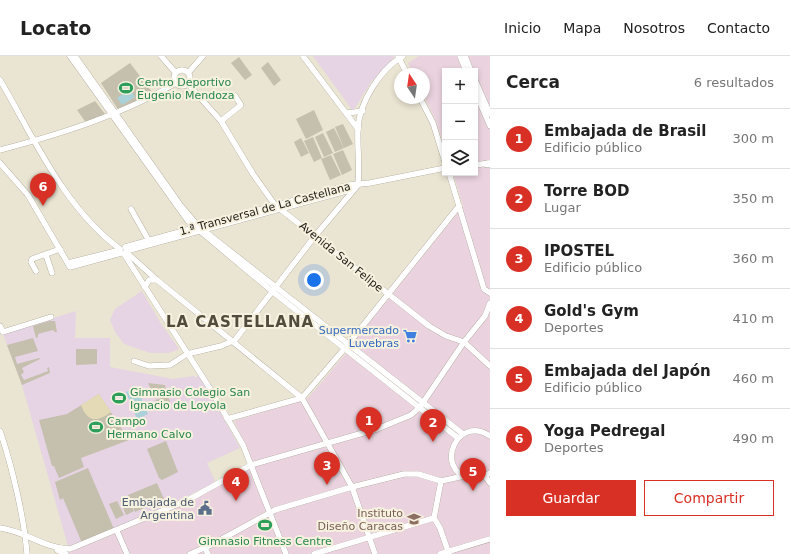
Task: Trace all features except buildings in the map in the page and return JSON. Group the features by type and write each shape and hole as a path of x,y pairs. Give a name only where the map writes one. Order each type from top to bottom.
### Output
{"street":[{"path":"70,56 199,229 421,405 458,438"},
{"path":"75,56 114,115"},
{"path":"161,56 176,73"},
{"path":"188,73 203,56"},
{"path":"303,56 358,129"},
{"path":"460,56 465,68"},
{"path":"465,56 470,68"},
{"path":"134,361 149,366 166,366 173,364 186,354 221,346 238,337 315,236 358,184 358,129 362,111 374,85 383,72 400,57 405,68"},
{"path":"182,70 188,73 190,77 188,84 183,86 176,83 174,78 176,73 182,70"},
{"path":"0,80 75,206 100,232 302,398 352,487 375,554"},
{"path":"0,150 114,115 149,99 176,83"},
{"name":"Avenida San Felipe","path":"188,84 221,121 256,180 278,207 388,295 437,331 464,342 490,366"},
{"path":"478,87 490,114"},
{"path":"221,121 241,105 235,96"},
{"path":"478,98 490,126"},
{"path":"423,104 433,123 442,152"},
{"path":"347,113 362,111"},
{"path":"0,163 25,190 60,249 32,260 31,262 36,271"},
{"path":"478,165 489,164"},
{"path":"358,184 442,169"},
{"path":"450,176 484,289 490,293"},
{"name":"1.ª Transversal de La Castellana","path":"278,207 334,195 350,190 358,184"},
{"name":"1.ª Transversal de La Castellana","path":"60,249 69,265 278,207 349,185 358,184"},
{"path":"334,195 340,196 343,204"},
{"path":"227,419 302,398 347,346 459,206"},
{"path":"131,209 149,241"},
{"name":"1.ª Transversal de La Castellana","path":"123,251 149,241 199,229"},
{"path":"123,251 186,354 209,387 243,445 286,554"},
{"path":"46,255 52,272"},
{"path":"145,287 149,280 157,280"},
{"path":"50,546 71,551 188,500 251,465 377,429 411,415 421,405 464,342 488,314 490,303"},
{"path":"0,326 3,332 51,317"},
{"path":"421,405 463,434"},
{"path":"0,430 6,450 25,536 27,554"},
{"path":"464,476 456,468 452,458 452,448 458,438 463,434 477,431 490,436"},
{"path":"0,452 6,450"},
{"path":"190,554 205,548 270,512 352,487 412,473 441,481 464,476 475,478 488,474 490,483"},
{"path":"441,481 434,518 440,528 449,553"},
{"path":"314,554 434,518"},
{"path":"0,528 12,530 66,554"},
{"path":"117,531 127,554"},
{"path":"440,554 449,553 490,539"},
{"path":"205,548 208,554"}],"shaded area":[{"path":"313,56 394,57 371,82 353,111"},
{"path":"419,56 490,56 490,554 64,554 188,503 255,466 234,421 308,398 354,344 355,340 463,206 454,176 478,176 478,68 442,68 442,139 428,104 430,104 430,68 410,68 408,63"},
{"path":"239,57 252,75 245,80 231,63"},
{"path":"268,62 281,80 274,86 261,68"},
{"name":"Centro Deportivo Eugenio Mendoza","path":"130,63 152,92 119,111 101,83"},
{"path":"95,101 105,114 87,124 77,110"},
{"path":"314,110 323,130 306,139 296,119"},
{"path":"343,124 353,144 344,148 335,127"},
{"path":"334,128 344,148 335,152 326,132"},
{"path":"323,133 333,153 324,157 315,137"},
{"path":"313,137 322,158 314,162 304,141"},
{"path":"301,138 309,153 301,157 294,142"},
{"path":"343,150 352,170 342,175 333,154"},
{"path":"331,155 341,175 330,180 321,159"},
{"path":"142,291 160,322 179,349 169,353 150,353 124,344 115,332 110,320 115,309"},
{"path":"76,311 75,338 110,338 110,367 173,379 194,376 196,378 199,374 240,448 207,463 215,481 211,484 180,500 82,543 68,546 22,385 3,334"},
{"path":"55,321 57,332 53,330 38,334 38,337 36,338 33,326"},
{"path":"33,338 38,351 15,357 17,364 40,359 22,368 24,372 21,375 24,380 48,371 47,368 49,367 50,373 22,385 7,345"},
{"path":"76,349 97,349 97,364 76,365"},
{"path":"148,383 165,385 167,395 155,398"},
{"path":"99,394 129,440 81,458 84,467 59,478 54,466 52,466 39,420 67,414"},
{"path":"168,396 170,402 160,410 155,400"},
{"path":"166,441 178,472 162,480 159,478 147,449"},
{"path":"88,468 114,529 82,543 63,498 60,500 55,482"},
{"path":"157,483 164,499 135,512 128,495"},
{"path":"127,496 134,511 126,515 120,500"},
{"path":"117,501 124,515 116,519 109,504"}],"sand":[{"path":"99,394 111,412 101,418 93,419 87,415 81,405"}],"water":[{"path":"130,89 135,97 122,105 117,98"},
{"path":"137,388 148,414 137,419 126,392"}],"place":[{"name":"Centro Deportivo Eugenio Mendoza","path":"126,88"},
{"name":"Yoga Pedregal","path":"43,206"},
{"name":"Supermercado Luvebras","path":"410,336"},
{"name":"Gimnasio Colegio San Ignacio de Loyola","path":"119,398"},
{"name":"Campo Hermano Calvo","path":"96,427"},
{"name":"Embajada de Brasil","path":"369,440"},
{"name":"Torre BOD","path":"433,442"},
{"name":"IPOSTEL","path":"327,485"},
{"name":"Embajada del Japón","path":"473,491"},
{"name":"Gold's Gym","path":"236,501"},
{"name":"Embajada de Argentina","path":"205,508"},
{"name":"Instituto Diseño Caracas","path":"414,519"},
{"name":"Gimnasio Fitness Centre","path":"265,525"}],"district":[{"name":"LA CASTELLANA","path":"240,322"}]}
